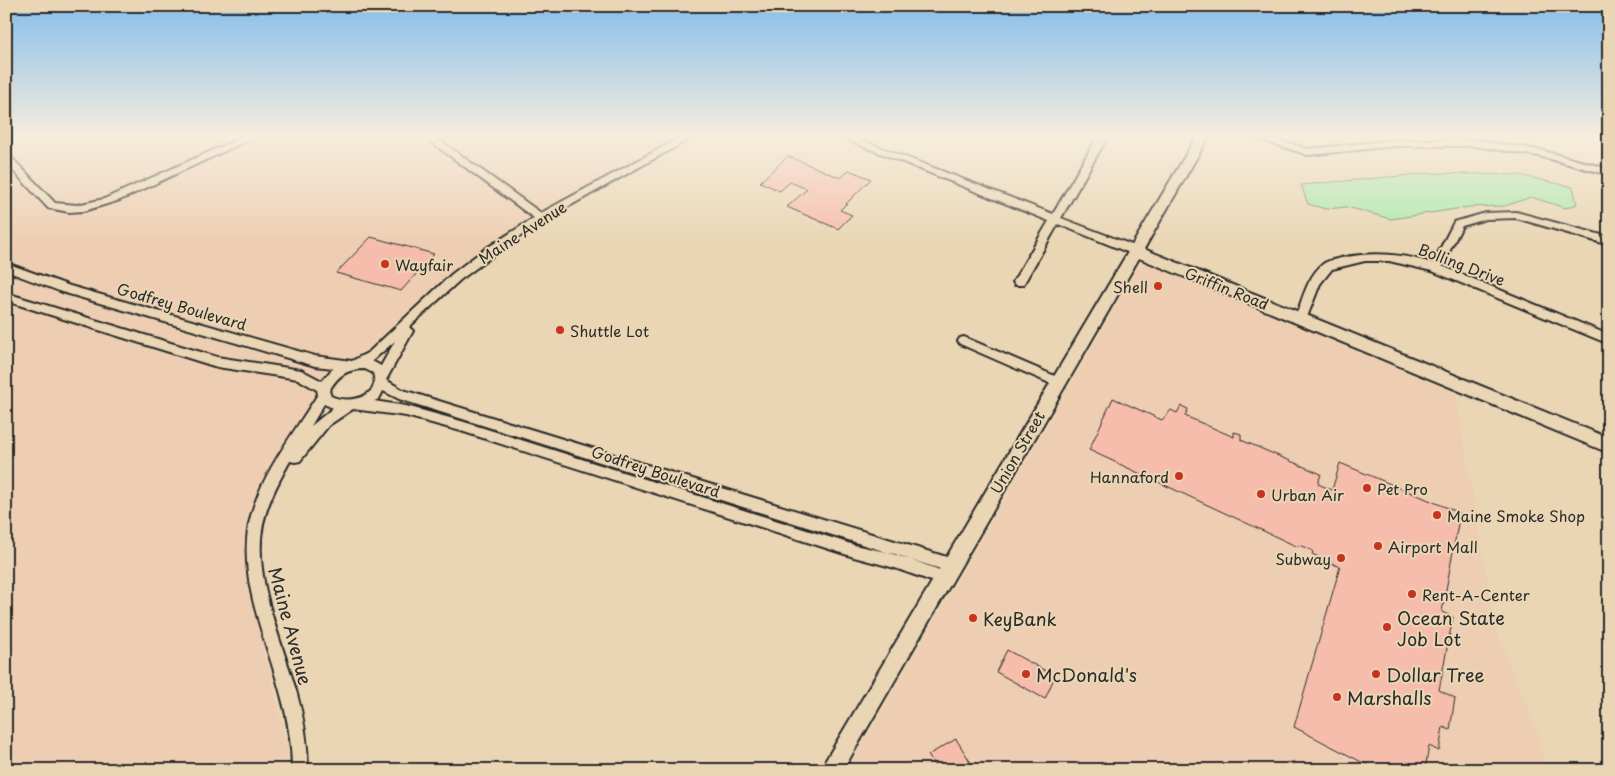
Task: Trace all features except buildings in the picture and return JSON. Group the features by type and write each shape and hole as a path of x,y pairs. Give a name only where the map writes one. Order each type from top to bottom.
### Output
{"main road":[{"name":"Union Street","path":"831,770 1182,172"},
{"name":"Griffin Road","path":"1136,251 1609,446"}],"street":[{"path":"21,172 52,206 77,209 97,206 173,172"},
{"path":"478,172 540,217"},
{"name":"Maine Avenue","path":"355,364 373,355 416,313 484,254 540,217 623,172"},
{"name":"Griffin Road","path":"937,172 1136,251"},
{"path":"1019,282 1082,172"},
{"path":"1436,268 1458,224 1486,216 1516,216 1609,241"},
{"name":"Bolling Drive","path":"1301,319 1318,277 1327,266 1350,259 1377,256 1409,259 1436,268 1609,340"},
{"name":"Godfrey Boulevard","path":"6,267 66,289 315,361 355,364"},
{"path":"6,298 217,362 301,376 324,391 327,400 332,404 352,405 372,395 381,380 379,370 373,366 355,364 331,377 324,391"},
{"name":"Maine Avenue","path":"381,380 416,313"},
{"path":"964,341 1058,382"},
{"name":"Godfrey Boulevard","path":"381,380 399,394 947,572"},
{"name":"Maine Avenue","path":"300,770 296,718 259,590 254,544 256,524 268,493 324,391"},
{"name":"Maine Avenue","path":"268,493 315,432 337,411 352,405"},
{"name":"Godfrey Boulevard","path":"352,405 406,411 461,426 854,551 947,572"}],"shaded area":[{"path":"6,172 612,172 552,204 360,361 304,426 268,477 253,505 246,532 248,570 287,745 286,770 6,770"},
{"path":"1149,263 1456,393 1497,633 1537,729 1545,770 1137,770 1111,761 1107,770 848,770 1139,266"}],"green space":[{"path":"1433,173 1519,175 1573,187 1577,204 1566,208 1531,197 1505,206 1469,207 1391,219 1347,207 1325,209 1308,204 1301,185"}],"place":[{"name":"Wayfair","path":"385,264"},
{"name":"Shell","path":"1158,286"},
{"name":"Shuttle Lot","path":"560,330"},
{"name":"Hannaford","path":"1179,476"},
{"name":"Pet Pro","path":"1367,488"},
{"name":"Urban Air","path":"1261,494"},
{"name":"Maine Smoke Shop","path":"1437,515"},
{"name":"Airport Mall","path":"1378,546"},
{"name":"Subway","path":"1341,558"},
{"name":"Rent-A-Center","path":"1412,594"},
{"name":"KeyBank","path":"973,618"},
{"name":"Ocean State Job Lot","path":"1387,627"},
{"name":"McDonald's","path":"1026,674"},
{"name":"Dollar Tree","path":"1376,674"},
{"name":"Marshalls","path":"1337,697"}]}
